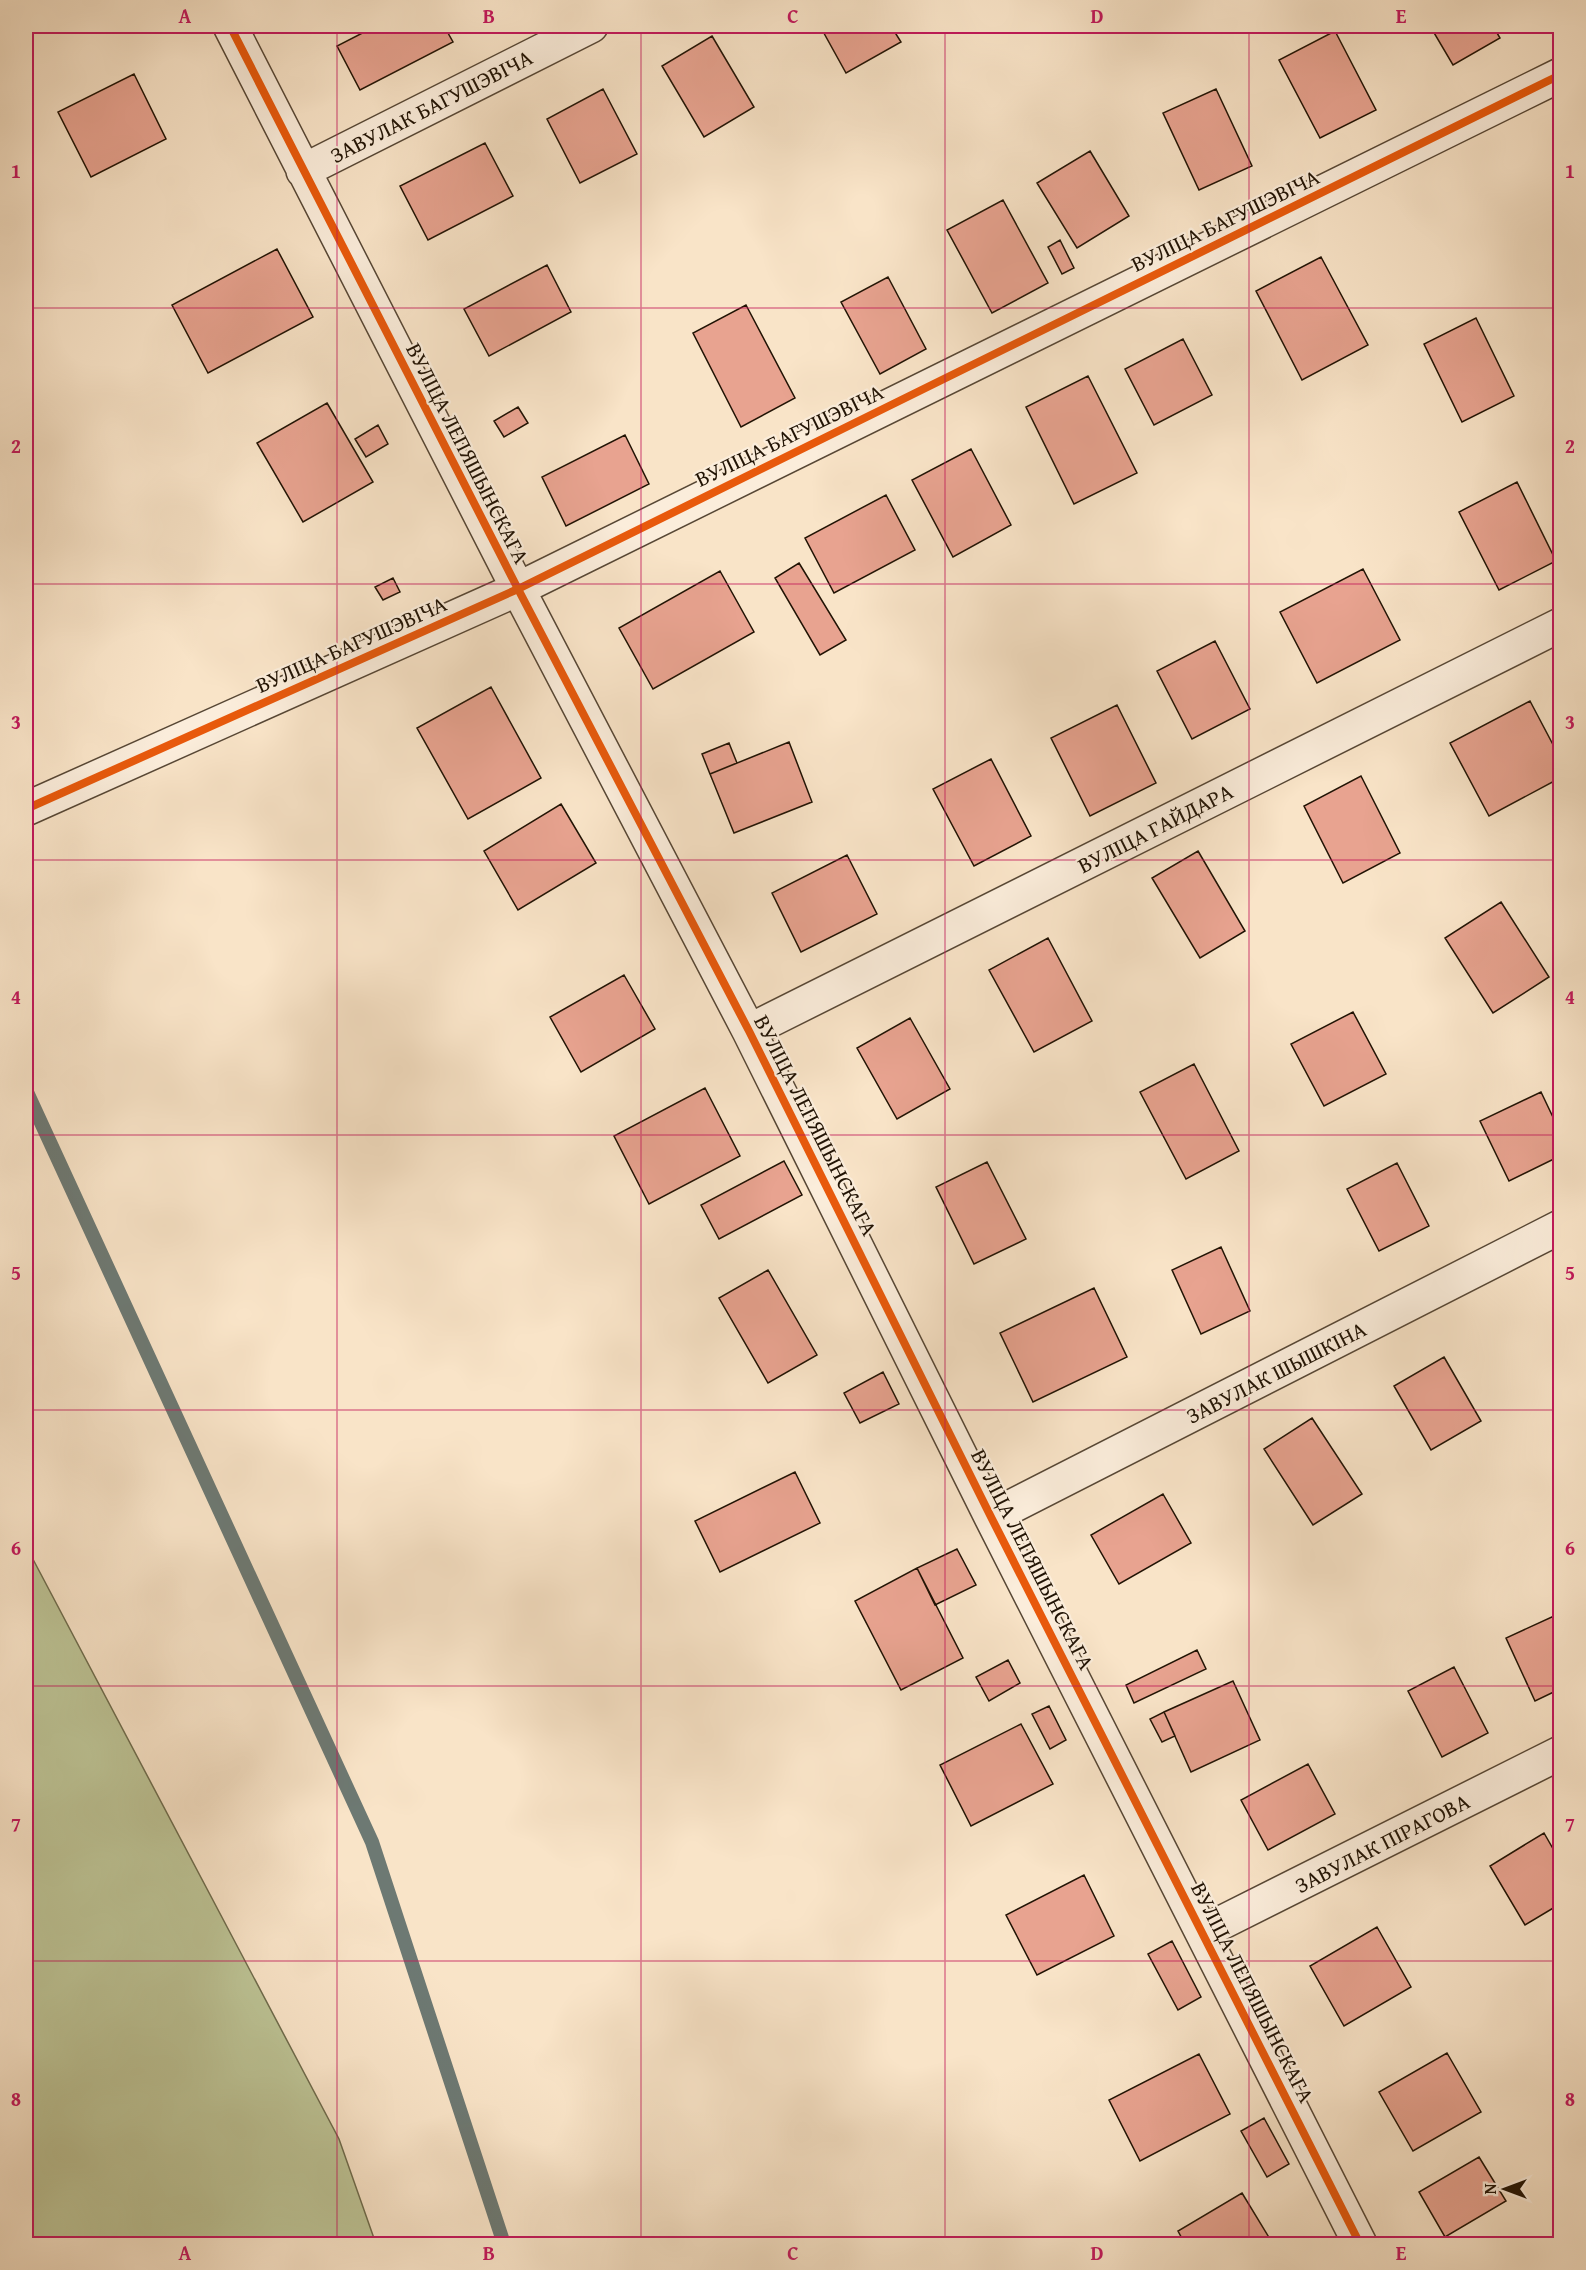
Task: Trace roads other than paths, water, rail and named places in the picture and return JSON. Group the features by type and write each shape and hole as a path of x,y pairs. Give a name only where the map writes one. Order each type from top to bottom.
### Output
{"street":[{"name":"ВУЛІЦА ЛЕПЯШЫНСКАГА","path":"230,26 518,589 749,1031 991,1516 1360,2244"},
{"name":"ЗАВУЛАК БАГУШЭВІЧА","path":"303,171 591,26"},
{"name":"ВУЛІЦА БАГУШЭВІЧА","path":"26,809 518,589 1560,75"},
{"name":"ВУЛІЦА ГАЙДАРА","path":"749,1031 1560,625"},
{"name":"ЗАВУЛАК ШЫШКІНА","path":"991,1516 1560,1227"},
{"name":"ЗАВУЛАК ПІРАГОВА","path":"1203,1932 1560,1753"}],"waterway":[{"path":"26,1090 372,1842 504,2244"}]}
